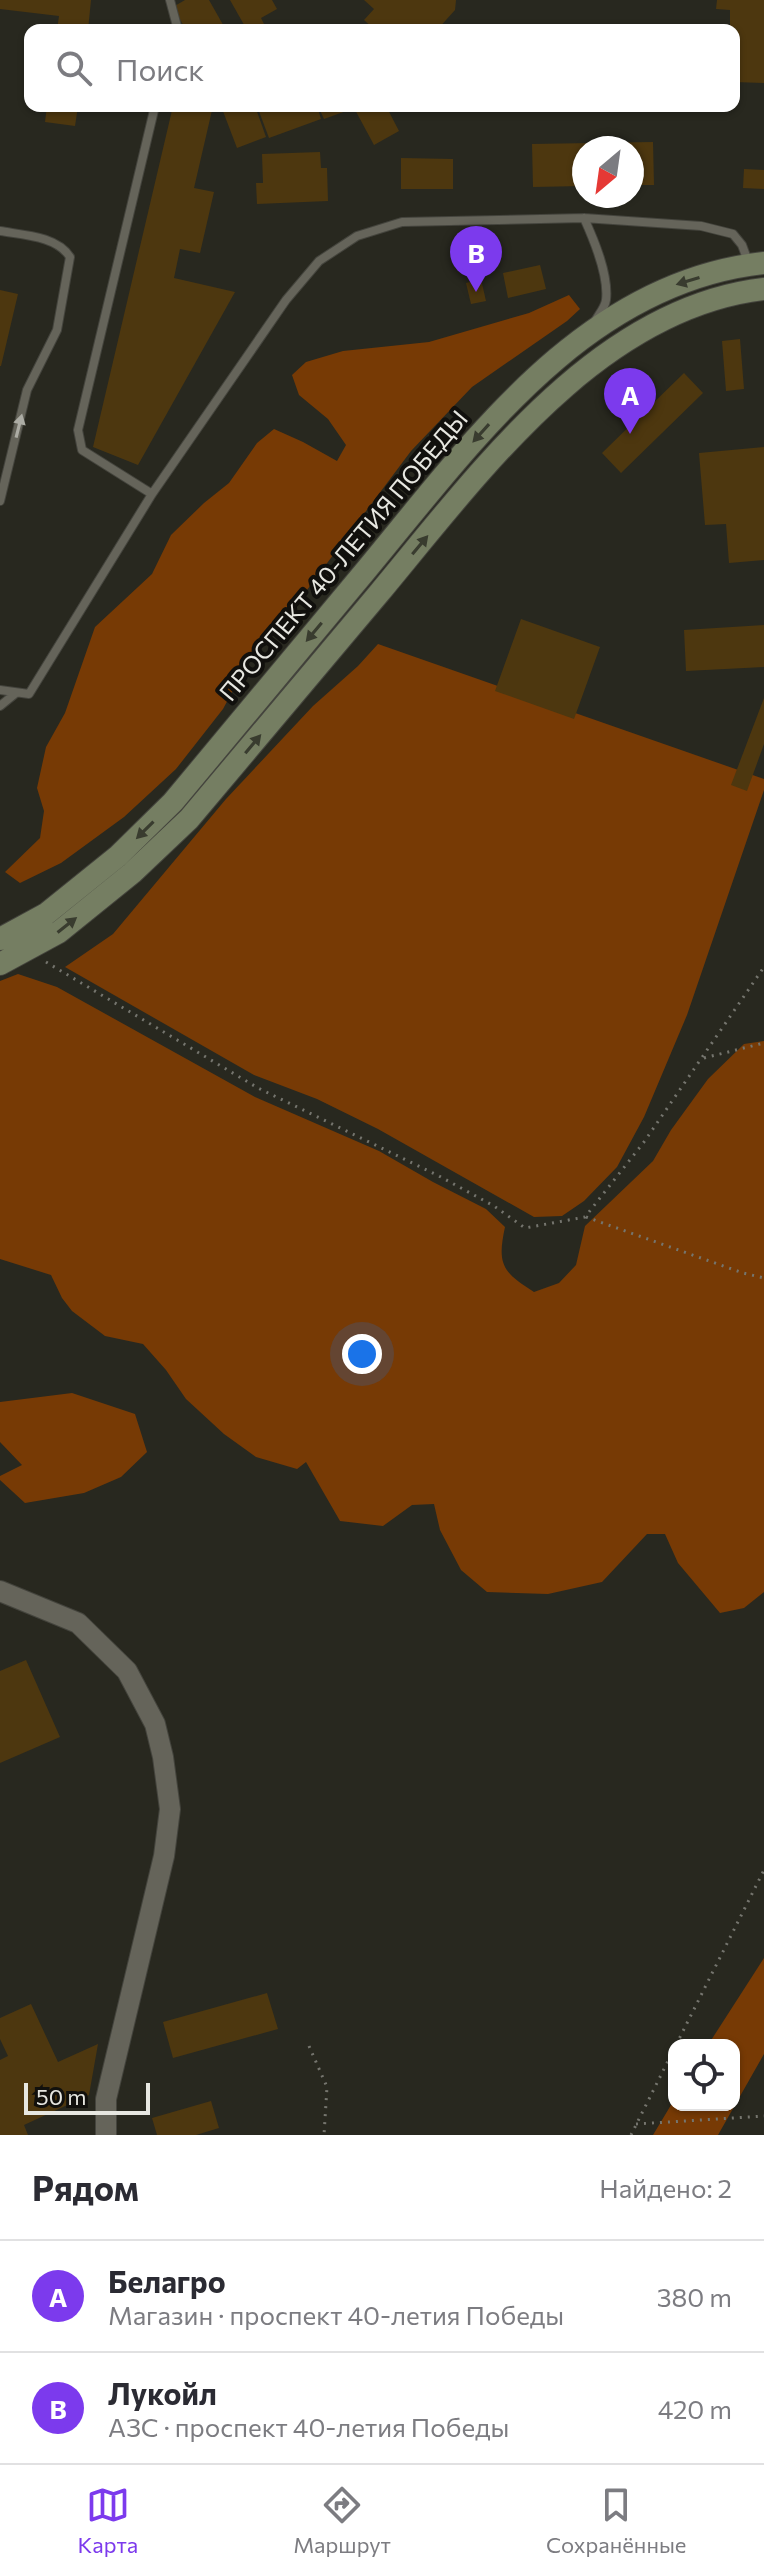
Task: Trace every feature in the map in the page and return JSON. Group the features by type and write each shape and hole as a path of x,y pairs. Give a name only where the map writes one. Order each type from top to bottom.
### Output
{"main road":[{"path":"0,964 59,932 132,873 189,819 500,449 569,383 625,343 680,311 743,291 760,289 757,264"},
{"name":"ПРОСПЕКТ 40-ЛЕТИЯ ПОБЕДЫ","path":"0,939 46,914 118,856 173,802 482,431 553,360 612,318 672,286 737,266 757,264"}],"street":[{"path":"0,1591 78,1623 127,1671 155,1724 163,1757 170,1809 164,1856 106,2099 106,2135"}],"lane":[{"path":"170,0 176,24"},
{"path":"152,494 82,450 78,430 154,112"},
{"path":"584,218 595,241 606,282 606,303 585,337"},
{"path":"0,690 29,694 152,494 286,300 319,261 357,236 402,222 584,218 701,226 733,234 757,264"},
{"path":"0,231 52,241 64,248 70,257 57,330 27,390 0,501"},
{"path":"0,706 16,693"}],"path":[{"path":"26,950 258,1088 439,1176 494,1206 525,1228 585,1217 764,1278"},
{"path":"585,1217 644,1142 764,967"},
{"path":"704,1058 764,1043"},
{"path":"679,2039 764,1870"},
{"path":"309,2046 327,2087 324,2135"},
{"path":"631,2135 668,2061"},
{"path":"636,2124 764,2116"}],"shaded area":[{"path":"569,295 580,309 472,387 411,451 286,618 252,655 223,709 176,769 124,817 61,863 20,883 5,872 40,838 44,811 37,788 46,747 65,713 95,627 152,574 171,535 229,483 257,443 274,429 337,461 346,445 328,419 299,395 292,375 306,362 343,351 429,342 529,313"},
{"path":"378,644 764,779 764,790 687,1015 644,1117 617,1167 584,1201 562,1216 534,1217 378,1129 317,1099 254,1075 65,967 113,934 226,799 313,706"},
{"path":"18,974 57,987 255,1097 379,1151 486,1209 505,1227 502,1250 504,1266 515,1279 534,1292 559,1283 576,1265 585,1226 653,1161 708,1079 744,1044 764,1041 764,1592 744,1608 720,1613 678,1563 665,1534 647,1534 602,1582 548,1594 487,1592 461,1570 440,1530 434,1504 412,1505 383,1526 340,1521 306,1462 297,1469 256,1457 224,1434 186,1399 143,1344 105,1336 72,1311 51,1275 0,1259 0,981"},
{"path":"72,1393 135,1414 147,1452 121,1477 84,1493 25,1503 0,1480 0,1476 22,1465 0,1442 0,1402"},
{"path":"764,1958 764,2054 740,2096 740,2039 712,2039"},
{"path":"668,2110 732,2111 718,2135 653,2135"}],"building":[{"path":"0,0 91,0 89,24 58,24 59,16 0,9"},
{"path":"185,0 209,0 223,24 183,24 173,7"},
{"path":"230,0 272,0 277,9 261,18 264,24 244,24"},
{"path":"364,0 456,0 455,10 442,24 368,24 364,20 374,9"},
{"path":"717,0 764,0 764,83 740,82 740,24 730,24 730,10 716,9"},
{"path":"46,112 77,112 75,126 45,122"},
{"path":"172,112 212,112 194,188 214,192 200,253 180,249 174,278 235,292 138,465 93,447"},
{"path":"223,112 257,112 266,137 237,148"},
{"path":"259,112 319,112 321,119 269,138"},
{"path":"321,112 343,112 324,119"},
{"path":"356,112 389,112 399,131 374,145"},
{"path":"644,142 653,142 654,185 644,185"},
{"path":"572,143 572,186 533,187 532,144"},
{"path":"320,152 321,168 327,168 328,201 257,204 256,183 263,183 262,154"},
{"path":"401,158 453,159 453,189 401,189"},
{"path":"744,169 764,170 764,189 743,188"},
{"path":"540,265 546,289 508,298 503,273"},
{"path":"481,279 486,301 471,304 466,283"},
{"path":"0,290 18,294 1,366 0,366"},
{"path":"740,339 744,389 726,391 722,341"},
{"path":"684,373 703,393 621,473 602,453"},
{"path":"764,447 764,560 729,563 726,524 705,525 699,453"},
{"path":"521,619 600,647 574,719 495,691"},
{"path":"764,625 764,667 686,671 684,630"},
{"path":"764,698 764,744 747,791 731,785"},
{"path":"26,1660 60,1737 0,1763 0,1671"},
{"path":"267,1993 278,2029 173,2058 163,2022"},
{"path":"31,2004 58,2062 98,2044 89,2095 24,2125 28,2135 0,2135 0,2060 8,2056 0,2039 0,2018"},
{"path":"211,2101 219,2128 196,2135 157,2135 152,2118"}],"place":[{"name":"Лукойл","path":"476,292"},
{"name":"Белагро","path":"630,434"}]}
